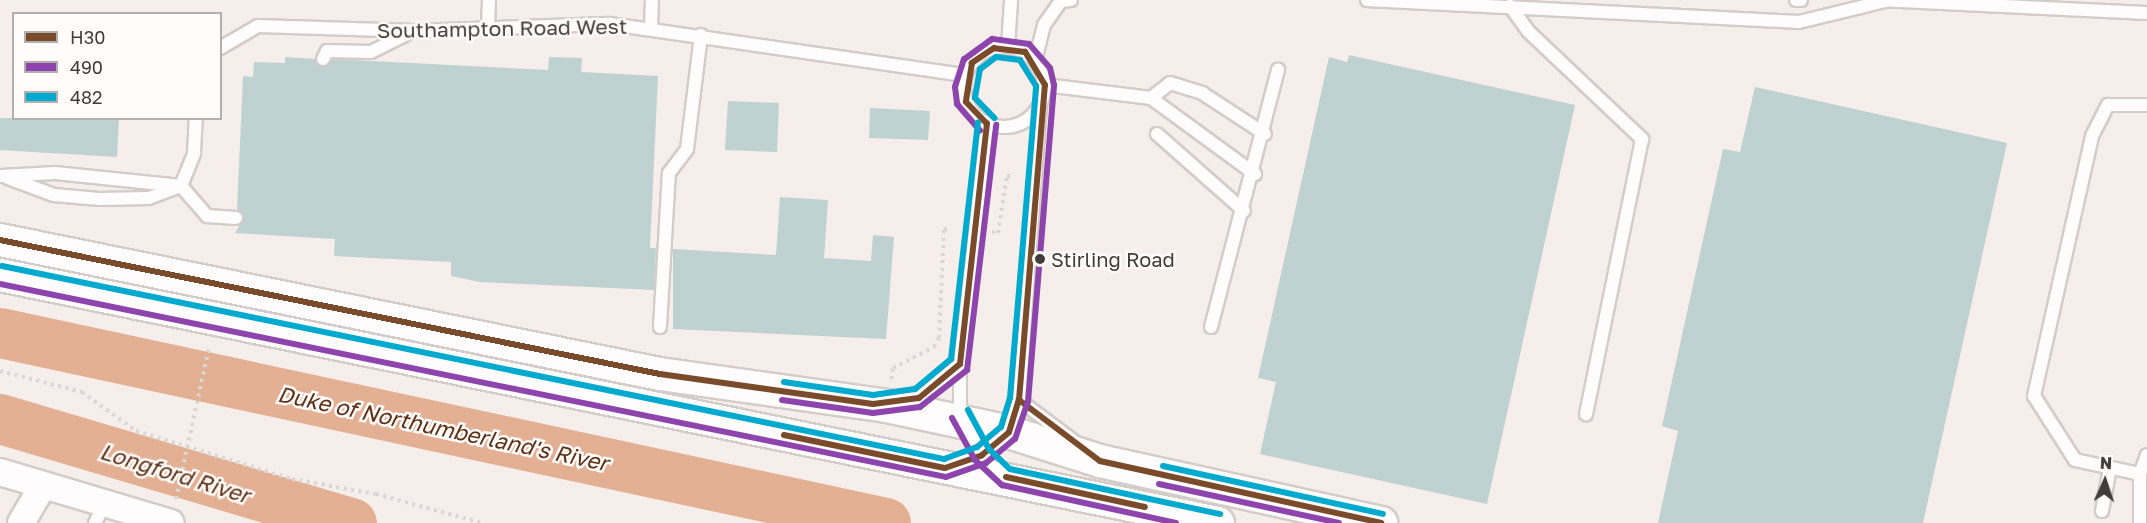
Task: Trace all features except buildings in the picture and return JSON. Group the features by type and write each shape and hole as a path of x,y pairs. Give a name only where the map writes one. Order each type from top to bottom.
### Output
{"street":[{"path":"0,240 660,374 880,403 1008,432 1100,461 1381,523"},
{"path":"0,275 945,468 1006,477 1218,523"},
{"path":"0,472 42,487 99,514 173,514"},
{"path":"21,523 42,487"}],"lane":[{"path":"488,28 489,0"},
{"path":"651,27 652,0"},
{"path":"1008,46 1011,0"},
{"path":"945,468 982,455 1008,432 1019,400 1040,107 1045,85 1035,61 1044,25 1061,1 1071,0"},
{"path":"1367,0 1799,22 1883,1 2147,13"},
{"path":"1796,0 1801,0"},
{"path":"1510,6 1529,32 1642,140 1586,414"},
{"name":"Southampton Road West","path":"222,47 258,26 414,30 651,27 965,75"},
{"path":"323,59 327,51 371,52 414,30"},
{"path":"660,327 669,173 687,149 701,35"},
{"path":"1035,61 1008,46 982,53 965,75 966,102 987,124 1013,127 1040,107"},
{"path":"1211,327 1255,174 1278,70"},
{"path":"1151,98 1170,83 1202,93 1265,134"},
{"path":"1045,85 1151,98 1255,174"},
{"path":"2140,474 2075,460 2034,396 2092,136 2108,105 2147,105"},
{"path":"1,175 54,195 99,199 149,198 181,186 194,153 196,120"},
{"path":"987,124 960,364 960,422 982,455 1006,477"},
{"path":"1157,134 1244,211"},
{"path":"1,175 138,178 181,186 207,216 236,218"},
{"path":"880,403 919,398 960,364"},
{"path":"1019,400 1100,461"},
{"path":"2140,523 2140,474 2147,455"},
{"path":"2102,511 2110,468"}],"path":[{"path":"989,232 998,233 1007,176 1012,176"},
{"path":"880,403 893,368 934,347 939,338 944,229 950,229"},
{"path":"173,514 208,348"},
{"path":"0,371 82,392 136,431 186,447 292,479 376,494 482,523"}],"waterway":[{"name":"Duke of Northumberland's River","path":"0,333 886,523"},
{"name":"Longford River","path":"0,419 352,523"}],"transit line":[{"name":"490","path":"0,284 946,477 986,463 1015,439 1028,402 1054,85 1050,68 1029,44 992,39 964,59 955,87 957,104 980,130"},
{"name":"H30","path":"945,468 982,455 1009,432 1019,400 1045,85 1025,52 994,48 972,63 966,102 987,124"},
{"name":"482","path":"2,266 944,459 977,447 1001,427 1010,398 1036,86 1020,60 996,57 980,69 975,98 994,118"},
{"name":"482","path":"784,382 873,395 915,389 951,359 978,123"},
{"name":"H30","path":"0,240 660,374 873,404 919,398 960,364 987,124"},
{"name":"490","path":"782,400 873,413 920,407 967,370 996,125"},
{"name":"H30","path":"1019,400 1100,461 1381,523"},
{"name":"482","path":"968,410 989,449 1010,469 1220,514"},
{"name":"490","path":"952,418 975,460 1002,485 1176,523"},
{"name":"H30","path":"784,435 945,468"},
{"name":"482","path":"1163,466 1383,514"},
{"name":"H30","path":"1006,477 1145,507"},
{"name":"490","path":"1159,484 1339,523"}],"place":[{"name":"Stirling Road","path":"1040,259"}]}
